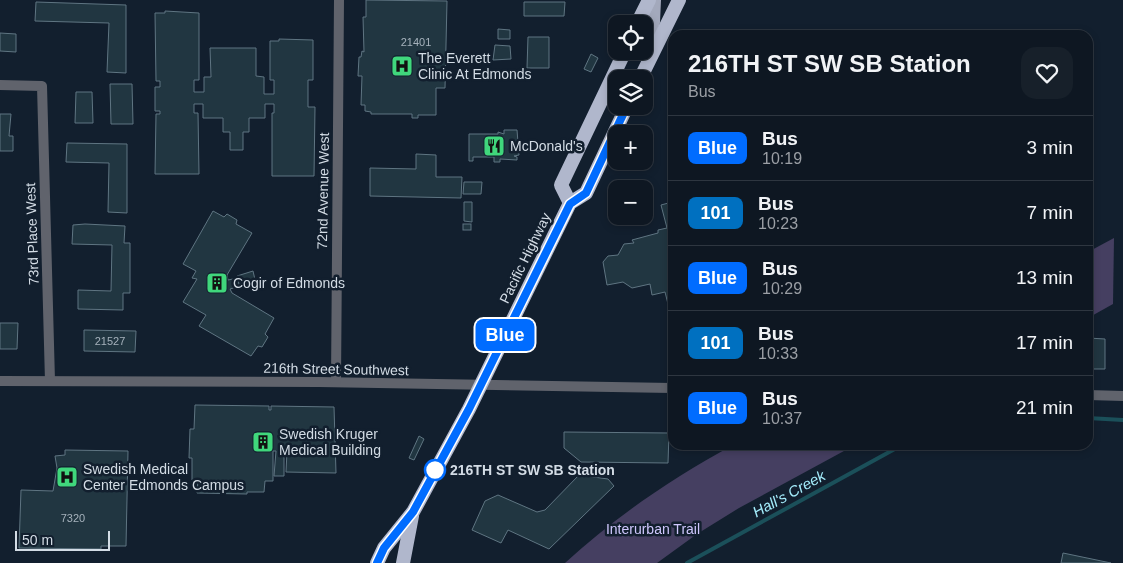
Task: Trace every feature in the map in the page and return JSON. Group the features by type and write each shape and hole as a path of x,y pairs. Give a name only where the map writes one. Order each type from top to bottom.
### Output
{"highway":[{"path":"642,15 649,0"},
{"path":"644,70 679,0"},
{"path":"570,204 561,185 621,60"},
{"name":"Pacific Highway","path":"377,563 384,548 413,512 481,386 570,204 586,193 623,115"},
{"name":"Pacific Highway","path":"403,563 413,512"}],"main road":[{"path":"655,0 654,22 648,39 656,47"}],"street":[{"name":"72nd Avenue West","path":"336,382 339,0"},
{"name":"73rd Place West","path":"0,86 42,86 50,381"},
{"name":"216th Street Southwest","path":"0,381 336,382 668,388"},
{"path":"1093,395 1123,396"}],"green space":[{"path":"1114,238 1113,304 1093,315 1093,249"},
{"name":"Interurban Trail","path":"725,450 846,450 739,508 697,534 657,563 565,563 604,529 689,471"}],"building":[{"name":"The Everett Clinic At Edmonds","path":"366,0 447,1 445,88 436,88 436,115 418,115 418,118 412,118 412,114 371,114 371,112 365,111 365,105 361,105 362,76 358,76 359,57 361,57 362,51 364,52 363,17 366,17"},
{"path":"36,2 126,5 126,73 107,72 109,23 35,21"},
{"path":"524,2 565,2 564,16 524,16"},
{"path":"165,11 199,13 199,80 194,80 194,92 204,92 204,77 211,77 210,48 256,48 256,76 264,77 264,94 274,94 274,80 270,80 270,41 279,41 279,39 313,40 313,80 308,80 308,107 315,107 314,176 272,176 272,113 274,113 274,104 265,104 265,118 249,118 249,132 243,132 243,150 230,150 230,132 223,132 223,118 203,118 203,104 194,104 194,113 198,113 199,174 155,174 156,114 160,114 160,111 155,111 155,87 160,87 160,81 156,81 155,13 165,13"},
{"path":"498,29 510,30 510,39 498,39"},
{"path":"0,33 16,34 16,52 0,51"},
{"path":"528,37 549,37 549,68 527,68"},
{"path":"495,45 510,46 511,59 493,60"},
{"path":"591,54 598,58 591,72 584,69"},
{"path":"110,84 132,84 133,124 111,124"},
{"path":"76,92 92,92 93,123 75,123"},
{"path":"0,114 11,114 9,136 13,136 13,151 0,151"},
{"name":"McDonald's","path":"504,130 517,130 519,155 514,156 517,157 517,160 500,159 500,162 494,162 494,157 473,157 473,161 469,161 469,134 498,134 498,132 504,134"},
{"path":"67,143 127,144 127,213 108,212 109,163 66,162"},
{"path":"416,154 436,155 436,177 462,177 461,198 370,196 370,168 416,169"},
{"path":"464,182 482,182 481,194 463,194"},
{"path":"464,202 472,202 472,222 464,221"},
{"path":"668,203 668,304 665,292 652,295 650,284 632,288 623,282 607,285 603,262 608,256 618,255 624,244 634,243 632,240 658,233 658,230 667,228 661,205"},
{"name":"Cogir of Edmonds","path":"213,211 224,217 227,214 237,220 236,224 252,233 227,275 228,280 238,278 240,286 230,289 232,293 274,318 265,334 268,337 262,347 258,346 251,356 199,326 206,315 183,302 197,279 192,278 196,271 183,264"},
{"path":"463,224 471,224 471,230 463,230"},
{"path":"73,225 125,226 124,243 130,243 130,293 123,293 123,310 78,309 78,290 111,291 112,245 72,244"},
{"path":"253,271 256,284 240,288 237,276"},
{"path":"0,323 18,323 17,349 0,349"},
{"path":"84,330 136,331 135,352 84,351"},
{"path":"1093,338 1105,339 1105,369 1093,369"},
{"name":"Swedish Kruger Medical Building","path":"195,405 269,406 269,410 271,410 271,406 334,407 336,473 286,472 287,451 284,451 284,476 274,476 276,451 273,451 273,481 265,481 264,492 247,492 247,494 197,493 198,480 192,480 192,458 189,458 190,429 194,429"},
{"path":"564,432 668,433 668,463 581,462 564,448"},
{"path":"419,436 424,439 414,460 409,458"},
{"path":"65,450 128,451 126,546 101,546 101,549 19,548 21,490 53,491 57,468 55,456 65,455"},
{"path":"579,475 608,479 614,486 549,549 508,530 501,543 472,530 485,501 498,495 537,512 545,510"},
{"path":"1063,553 1111,563 1061,563"}],"waterway":[{"name":"Hall's Creek","path":"1093,418 1123,420"},
{"name":"Hall's Creek","path":"687,563 893,450"}],"bus line":[{"name":"Blue","path":"377,563 384,548 413,512 469,409 570,204 586,193 623,115"}],"place":[{"name":"The Everett Clinic At Edmonds","path":"402,66"},
{"name":"McDonald's","path":"494,146"},
{"name":"Cogir of Edmonds","path":"217,283"},
{"name":"Swedish Kruger Medical Building","path":"263,442"},
{"name":"216TH ST SW SB Station","path":"435,470"},
{"name":"Swedish Medical Center Edmonds Campus","path":"67,477"}]}
